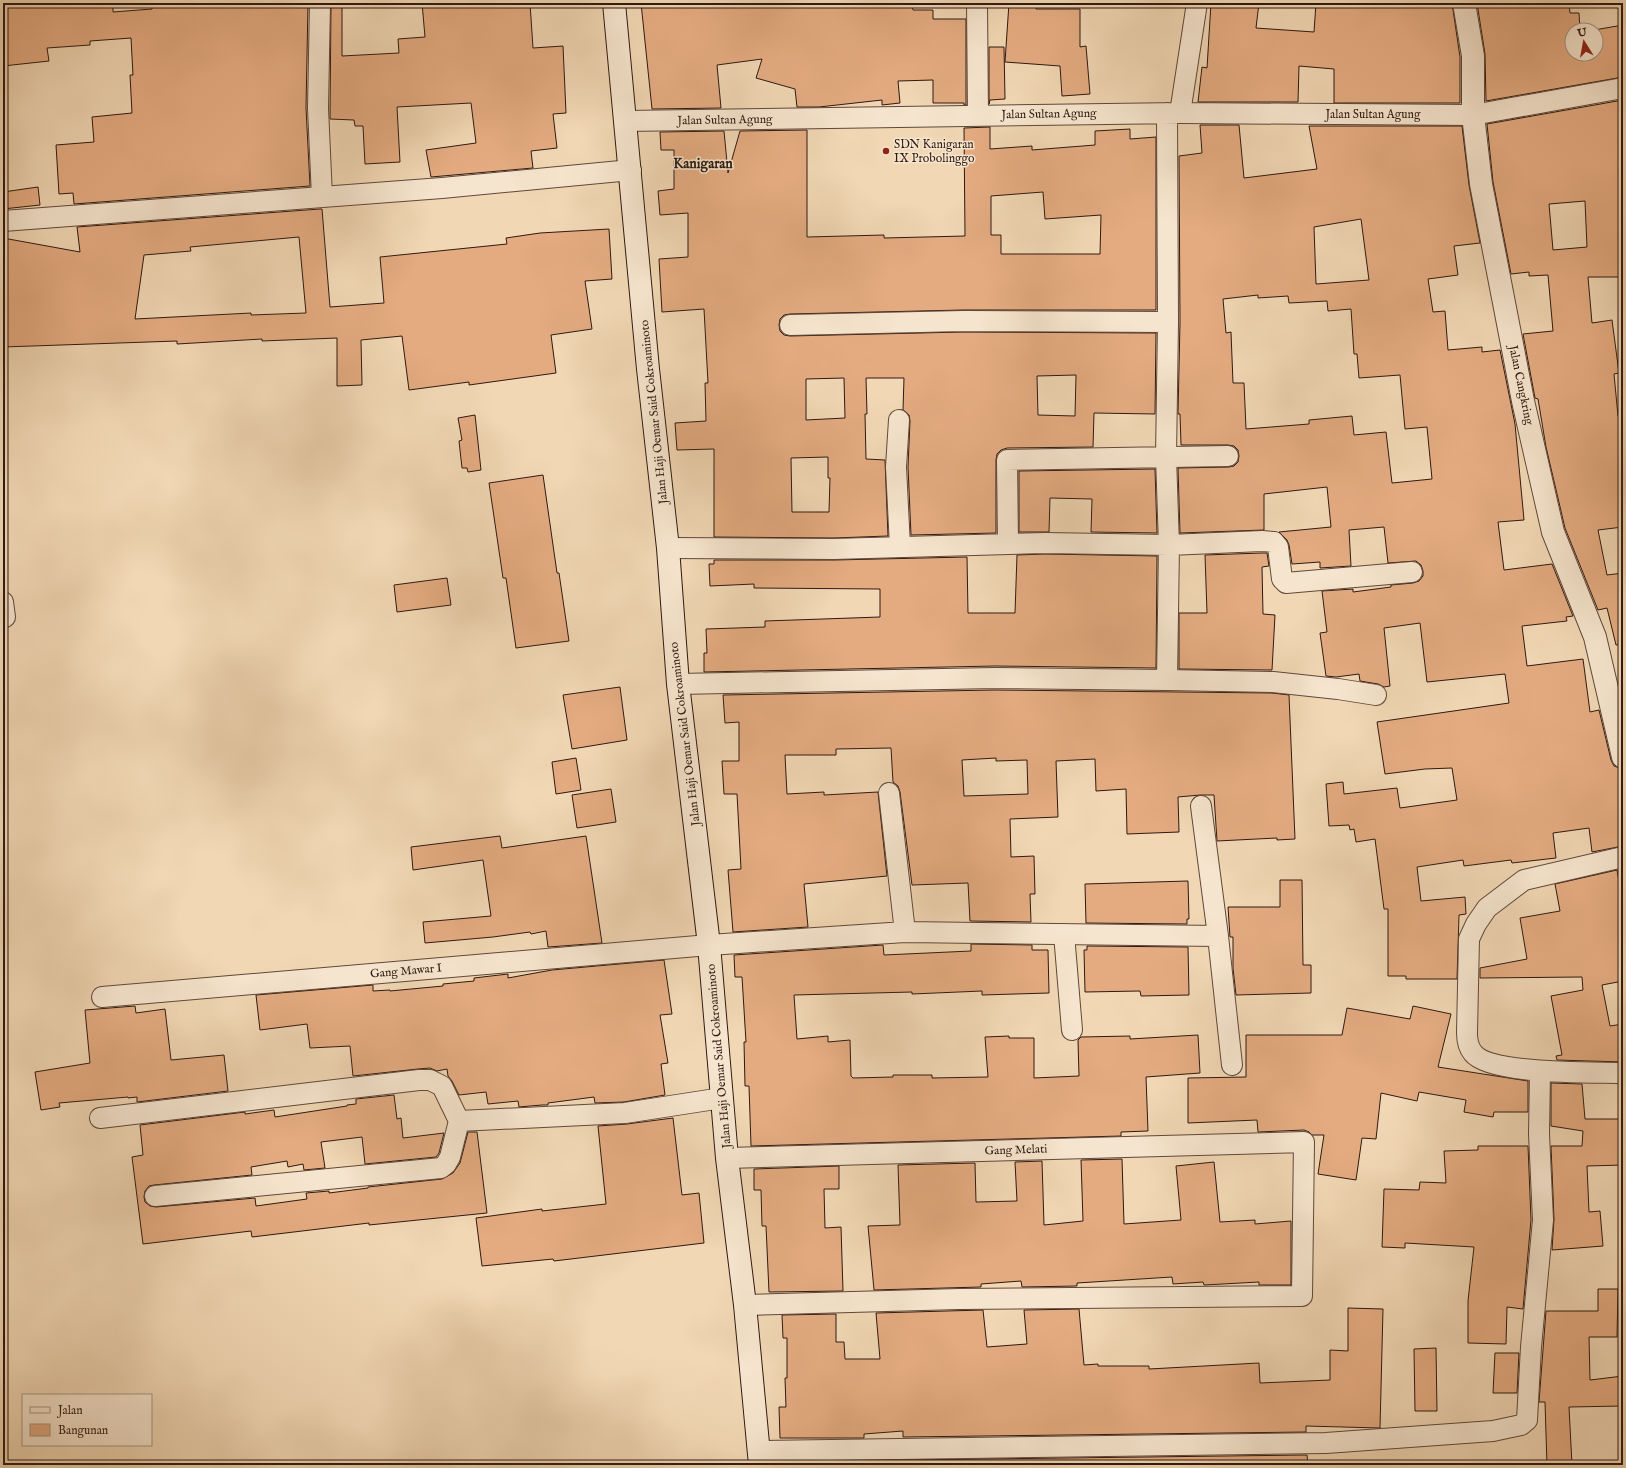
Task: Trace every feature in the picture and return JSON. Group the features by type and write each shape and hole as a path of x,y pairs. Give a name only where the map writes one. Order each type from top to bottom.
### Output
{"main road":[{"name":"Jalan Haji Oemar Said Cokroaminoto","path":"614,3 631,170 648,369 668,548 678,684 709,945 727,1158 745,1305 760,1458"},
{"name":"Jalan Cangkring","path":"1464,3 1473,56 1473,115 1481,184 1523,401 1553,532 1595,637 1623,757"}],"street":[{"path":"320,3 318,108 322,197"},
{"path":"977,3 978,115"},
{"path":"1167,680 1169,545 1166,457 1174,113 1197,3"},
{"name":"Jalan Sultan Agung","path":"625,121 1174,113 1473,115 1623,88"},
{"path":"3,220 442,188 631,170"},
{"path":"790,325 963,321 1168,322"},
{"path":"899,420 896,467 900,547"},
{"path":"1008,544 1007,460 1228,456"},
{"path":"668,548 834,549 1008,544 1169,545 1262,541 1274,542 1278,547 1282,579 1286,583 1412,572"},
{"path":"678,684 995,678 1167,680 1274,682 1376,695"},
{"path":"889,793 905,932"},
{"path":"1201,806 1218,936 1232,1065"},
{"path":"1623,857 1524,880 1487,908 1476,924 1469,939 1467,1033 1468,1044 1473,1054 1490,1064 1540,1072 1623,1073"},
{"name":"Gang Mawar I","path":"102,997 709,945 905,932 1218,936"},
{"path":"1064,934 1072,1030"},
{"path":"760,1458 1326,1443 1493,1431 1521,1424 1527,1420 1531,1347 1543,1220 1539,1134 1540,1072"},
{"path":"100,1118 419,1080 430,1080 442,1086 458,1121 450,1157 446,1164 441,1168 155,1196"},
{"path":"458,1121 625,1113 722,1098"},
{"name":"Gang Melati","path":"727,1158 1304,1142 1302,1296 951,1299 745,1305"}],"building":[{"path":"3,3 113,3 113,12 152,9 152,3 308,3 306,108 310,186 74,204 73,193 59,194 56,145 94,142 92,117 132,113 130,75 133,75 131,38 90,41 90,45 47,48 49,61 3,66"},
{"path":"331,3 342,3 342,56 399,53 398,39 425,37 422,3 530,3 533,48 563,46 566,113 553,114 557,148 531,151 533,168 431,177 426,150 476,143 471,103 397,107 400,162 365,164 363,126 355,126 354,120 330,119"},
{"path":"641,3 912,3 913,10 933,10 933,19 966,19 966,105 964,105 964,103 933,103 933,80 898,81 900,103 882,105 882,100 819,107 797,107 795,89 756,78 762,59 717,65 721,108 652,109"},
{"path":"1009,3 1036,3 1036,9 1080,9 1080,47 1086,46 1090,94 1062,96 1060,66 1005,62"},
{"path":"1211,3 1259,3 1256,28 1314,32 1316,3 1356,6 1356,3 1452,3 1460,57 1460,103 1334,103 1334,69 1299,66 1298,102 1198,102 1202,67 1207,68"},
{"path":"1477,3 1569,3 1570,13 1579,13 1580,22 1564,22 1564,62 1604,62 1604,28 1623,25 1623,77 1486,101 1485,54"},
{"path":"989,47 1004,47 1005,99 990,100 989,104"},
{"path":"1623,100 1623,277 1588,277 1592,323 1612,320 1619,373 1614,374 1618,416 1623,416 1623,527 1598,530 1607,575 1623,573 1623,644 1616,645 1607,608 1598,610 1565,528 1546,447 1538,399 1535,398 1523,334 1553,331 1548,275 1529,276 1529,272 1511,274 1493,182 1487,124","holes":["1585,201 1587,247 1553,250 1549,204"]},
{"path":"1200,125 1239,125 1244,178 1317,169 1309,126 1462,126 1469,185 1480,243 1454,246 1458,275 1428,279 1433,312 1445,311 1448,350 1482,347 1482,352 1500,350 1515,424 1524,520 1498,522 1504,570 1552,564 1573,616 1566,617 1567,621 1522,626 1527,666 1583,659 1590,712 1599,710 1611,760 1614,766 1623,769 1623,846 1592,852 1589,828 1553,833 1556,858 1512,863 1511,860 1464,866 1463,860 1417,867 1421,901 1465,897 1466,914 1459,915 1457,979 1406,979 1406,976 1388,976 1388,909 1384,909 1375,839 1356,842 1354,829 1350,830 1349,825 1329,826 1326,784 1343,782 1344,794 1397,788 1400,808 1457,800 1452,768 1425,769 1385,774 1377,722 1509,703 1505,674 1427,682 1420,623 1384,628 1390,686 1384,687 1378,684 1360,681 1359,674 1336,677 1326,676 1320,633 1327,632 1322,591 1353,589 1353,592 1391,587 1391,585 1419,581 1423,576 1421,565 1416,561 1388,563 1384,527 1349,530 1351,566 1320,568 1320,562 1292,564 1287,540 1279,532 1331,527 1327,487 1264,494 1264,530 1180,533 1178,468 1229,467 1234,466 1238,462 1239,456 1238,450 1234,446 1181,445 1180,414 1178,414 1180,322 1179,156 1202,153","holes":["1361,219 1369,280 1316,284 1314,227","1258,295 1258,298 1288,296 1289,303 1327,301 1328,311 1351,309 1354,354 1357,354 1359,378 1400,375 1405,429 1427,427 1432,479 1392,483 1386,432 1354,435 1352,416 1309,420 1309,424 1246,429 1244,383 1233,383 1231,332 1226,333 1223,299"]},
{"path":"990,127 990,149 1032,146 1032,150 1095,145 1095,131 1130,129 1130,139 1156,137 1156,310 963,310 790,314 784,315 780,319 780,331 784,335 790,336 963,332 1156,333 1155,414 1094,413 1093,447 1007,448 1001,450 997,454 996,460 996,533 911,535 908,467 910,421 909,415 903,410 904,378 866,378 866,459 885,460 888,536 834,538 714,537 714,449 677,450 675,423 706,421 705,383 708,383 704,309 662,312 659,259 688,257 688,213 660,215 658,191 674,189 674,150 661,150 660,132 724,131 728,173 740,131 807,130 807,237 884,235 884,238 965,236 964,128","holes":["1043,192 1045,219 1101,215 1100,254 1001,254 1001,235 991,235 991,196","1076,375 1075,416 1038,415 1037,376","844,378 845,418 806,420 806,379","828,457 828,478 830,478 829,512 792,512 791,458"]},
{"path":"38,187 40,205 3,209 3,192"},
{"path":"322,209 330,307 384,303 380,257 507,244 506,238 540,233 609,229 612,279 585,281 592,329 551,335 556,373 469,385 469,382 409,390 402,336 361,340 362,385 337,386 337,338 262,341 262,339 177,344 177,341 3,347 3,238 80,252 77,227","holes":["299,237 306,313 251,315 251,313 135,319 144,255 191,251 190,247"]},
{"path":"475,415 481,470 468,472 467,468 462,468 459,441 462,440 458,418"},
{"path":"1155,469 1157,533 1091,532 1092,499 1050,498 1049,532 1019,532 1019,471"},
{"path":"543,475 557,573 559,573 569,641 516,648 506,578 503,578 489,483"},
{"path":"1267,553 1269,566 1262,567 1263,614 1275,615 1272,670 1179,669 1179,613 1207,613 1205,555"},
{"path":"1017,555 1157,556 1156,668 995,666 704,672 704,653 707,653 706,629 765,627 765,621 880,617 880,589 754,588 754,584 710,586 709,564 714,564 714,560 834,560 967,557 968,613 1015,613"},
{"path":"447,578 451,605 397,612 394,585"},
{"path":"620,687 627,740 572,749 563,695"},
{"path":"995,690 1272,693 1289,695 1295,839 1277,840 1277,838 1217,841 1214,795 1178,797 1179,832 1127,834 1126,789 1096,791 1095,759 1056,761 1058,817 1010,819 1011,857 1034,856 1035,894 1030,894 1031,922 970,921 968,883 912,885 900,792 898,786 893,782 891,748 836,749 836,755 785,755 787,794 824,792 824,795 878,792 887,876 804,884 808,927 733,932 728,870 741,869 737,794 724,794 722,761 739,761 739,722 725,723 723,695","holes":["996,758 996,761 1027,760 1028,794 964,796 962,760"]},
{"path":"576,758 581,790 556,794 552,762"},
{"path":"611,789 616,822 577,828 572,795"},
{"path":"500,836 502,848 586,836 602,943 548,947 546,931 531,934 530,932 425,943 423,922 491,916 483,860 413,870 411,847"},
{"path":"1617,870 1623,904 1623,981 1602,985 1610,1026 1623,1024 1623,1062 1557,1060 1556,1056 1562,1055 1551,996 1583,990 1582,977 1480,978 1480,968 1527,959 1520,918 1560,911 1555,884"},
{"path":"1280,880 1302,880 1303,965 1311,965 1311,993 1236,995 1233,968 1233,937 1230,937 1228,907 1280,907"},
{"path":"1188,881 1189,919 1187,919 1187,924 1086,923 1085,884"},
{"path":"971,944 1032,945 1032,950 1048,950 1049,993 982,995 982,991 912,994 912,992 794,995 797,1039 828,1036 828,1042 850,1040 851,1076 853,1078 893,1077 893,1075 932,1075 932,1078 988,1077 985,1037 1009,1036 1009,1038 1034,1038 1034,1078 1079,1076 1078,1040 1081,1037 1130,1036 1130,1039 1198,1035 1200,1073 1146,1077 1148,1131 1121,1132 1121,1136 751,1146 749,1086 745,1086 744,1042 746,1042 742,977 735,977 734,955 883,945 884,955 971,951"},
{"path":"1087,946 1188,947 1189,995 1141,996 1140,991 1085,992 1084,950 1087,950"},
{"path":"664,960 672,1014 660,1015 668,1063 661,1064 665,1095 624,1102 595,1103 594,1097 548,1103 548,1105 519,1107 518,1101 488,1104 486,1092 459,1095 448,1076 447,1069 437,1071 430,1068 353,1076 350,1046 310,1048 307,1024 260,1030 256,995 373,985 373,991 390,991 443,986 443,984 474,981 474,978 508,974 508,978 552,970"},
{"path":"135,1006 136,1013 165,1009 171,1060 224,1055 228,1091 137,1102 137,1097 128,1097 59,1103 60,1107 41,1110 35,1072 90,1063 85,1010"},
{"path":"1413,1006 1451,1014 1438,1067 1528,1081 1528,1112 1494,1112 1493,1117 1464,1112 1466,1100 1419,1092 1417,1101 1381,1093 1376,1139 1362,1138 1356,1180 1318,1174 1324,1135 1312,1135 1304,1130 1258,1132 1257,1120 1188,1123 1188,1078 1246,1077 1246,1035 1342,1035 1347,1008 1410,1019"},
{"path":"1551,1083 1582,1084 1585,1119 1623,1119 1623,1165 1587,1166 1589,1212 1600,1211 1603,1246 1552,1250 1554,1219 1551,1146 1582,1146 1583,1131 1551,1126"},
{"path":"394,1095 397,1119 401,1118 403,1138 444,1133 439,1153 436,1157 365,1164 362,1137 321,1142 325,1168 304,1170 303,1164 288,1167 287,1161 251,1167 252,1175 154,1185 149,1186 145,1191 145,1202 150,1206 156,1207 255,1198 256,1206 307,1199 306,1193 329,1191 329,1193 442,1179 453,1173 460,1163 468,1132 477,1132 487,1213 369,1225 369,1223 252,1237 251,1231 143,1244 132,1157 143,1155 140,1125 245,1112 245,1114 274,1110 275,1117 356,1104 356,1099"},
{"path":"673,1118 682,1195 699,1193 704,1243 554,1261 553,1259 482,1266 476,1218 542,1209 542,1211 606,1204 598,1126"},
{"path":"1478,1146 1528,1146 1531,1220 1523,1309 1507,1307 1506,1344 1468,1343 1468,1301 1474,1247 1405,1243 1405,1248 1382,1247 1384,1189 1419,1190 1420,1182 1446,1183 1444,1151 1478,1150"},
{"path":"1122,1159 1124,1224 1181,1220 1176,1166 1214,1162 1220,1222 1255,1220 1255,1224 1291,1221 1291,1285 1259,1285 1259,1282 1204,1285 1203,1282 1173,1284 1172,1277 1077,1283 1077,1286 1022,1287 1021,1281 981,1284 981,1287 874,1290 868,1226 900,1225 898,1165 975,1163 976,1202 1017,1201 1015,1162 1042,1161 1044,1225 1083,1221 1081,1160"},
{"path":"839,1166 839,1189 824,1189 825,1228 841,1227 843,1291 769,1292 766,1226 762,1226 761,1190 754,1190 754,1169"},
{"path":"1598,1289 1618,1289 1617,1337 1589,1337 1590,1380 1623,1376 1623,1406 1569,1407 1572,1465 1547,1465 1545,1402 1539,1402 1546,1311 1598,1311"},
{"path":"1348,1308 1383,1309 1380,1428 1306,1426 1306,1432 903,1437 903,1431 864,1434 864,1438 780,1438 779,1407 786,1407 785,1378 787,1378 787,1338 783,1338 782,1315 836,1314 836,1342 844,1342 845,1359 880,1359 876,1313 983,1310 987,1347 1027,1344 1024,1310 1079,1309 1084,1365 1098,1364 1098,1366 1149,1366 1149,1369 1259,1363 1260,1383 1330,1380 1330,1350 1348,1351"},
{"path":"1436,1348 1437,1411 1415,1411 1414,1349"},
{"path":"1495,1353 1519,1353 1517,1393 1493,1393"},
{"path":"1307,1455 1308,1465 903,1465 903,1460"},
{"path":"864,1461 864,1465 800,1465 800,1462"}],"place":[{"name":"SDN Kanigaran IX Probolinggo","path":"886,151"}],"district":[{"name":"Kanigaran","path":"703,164"}]}
